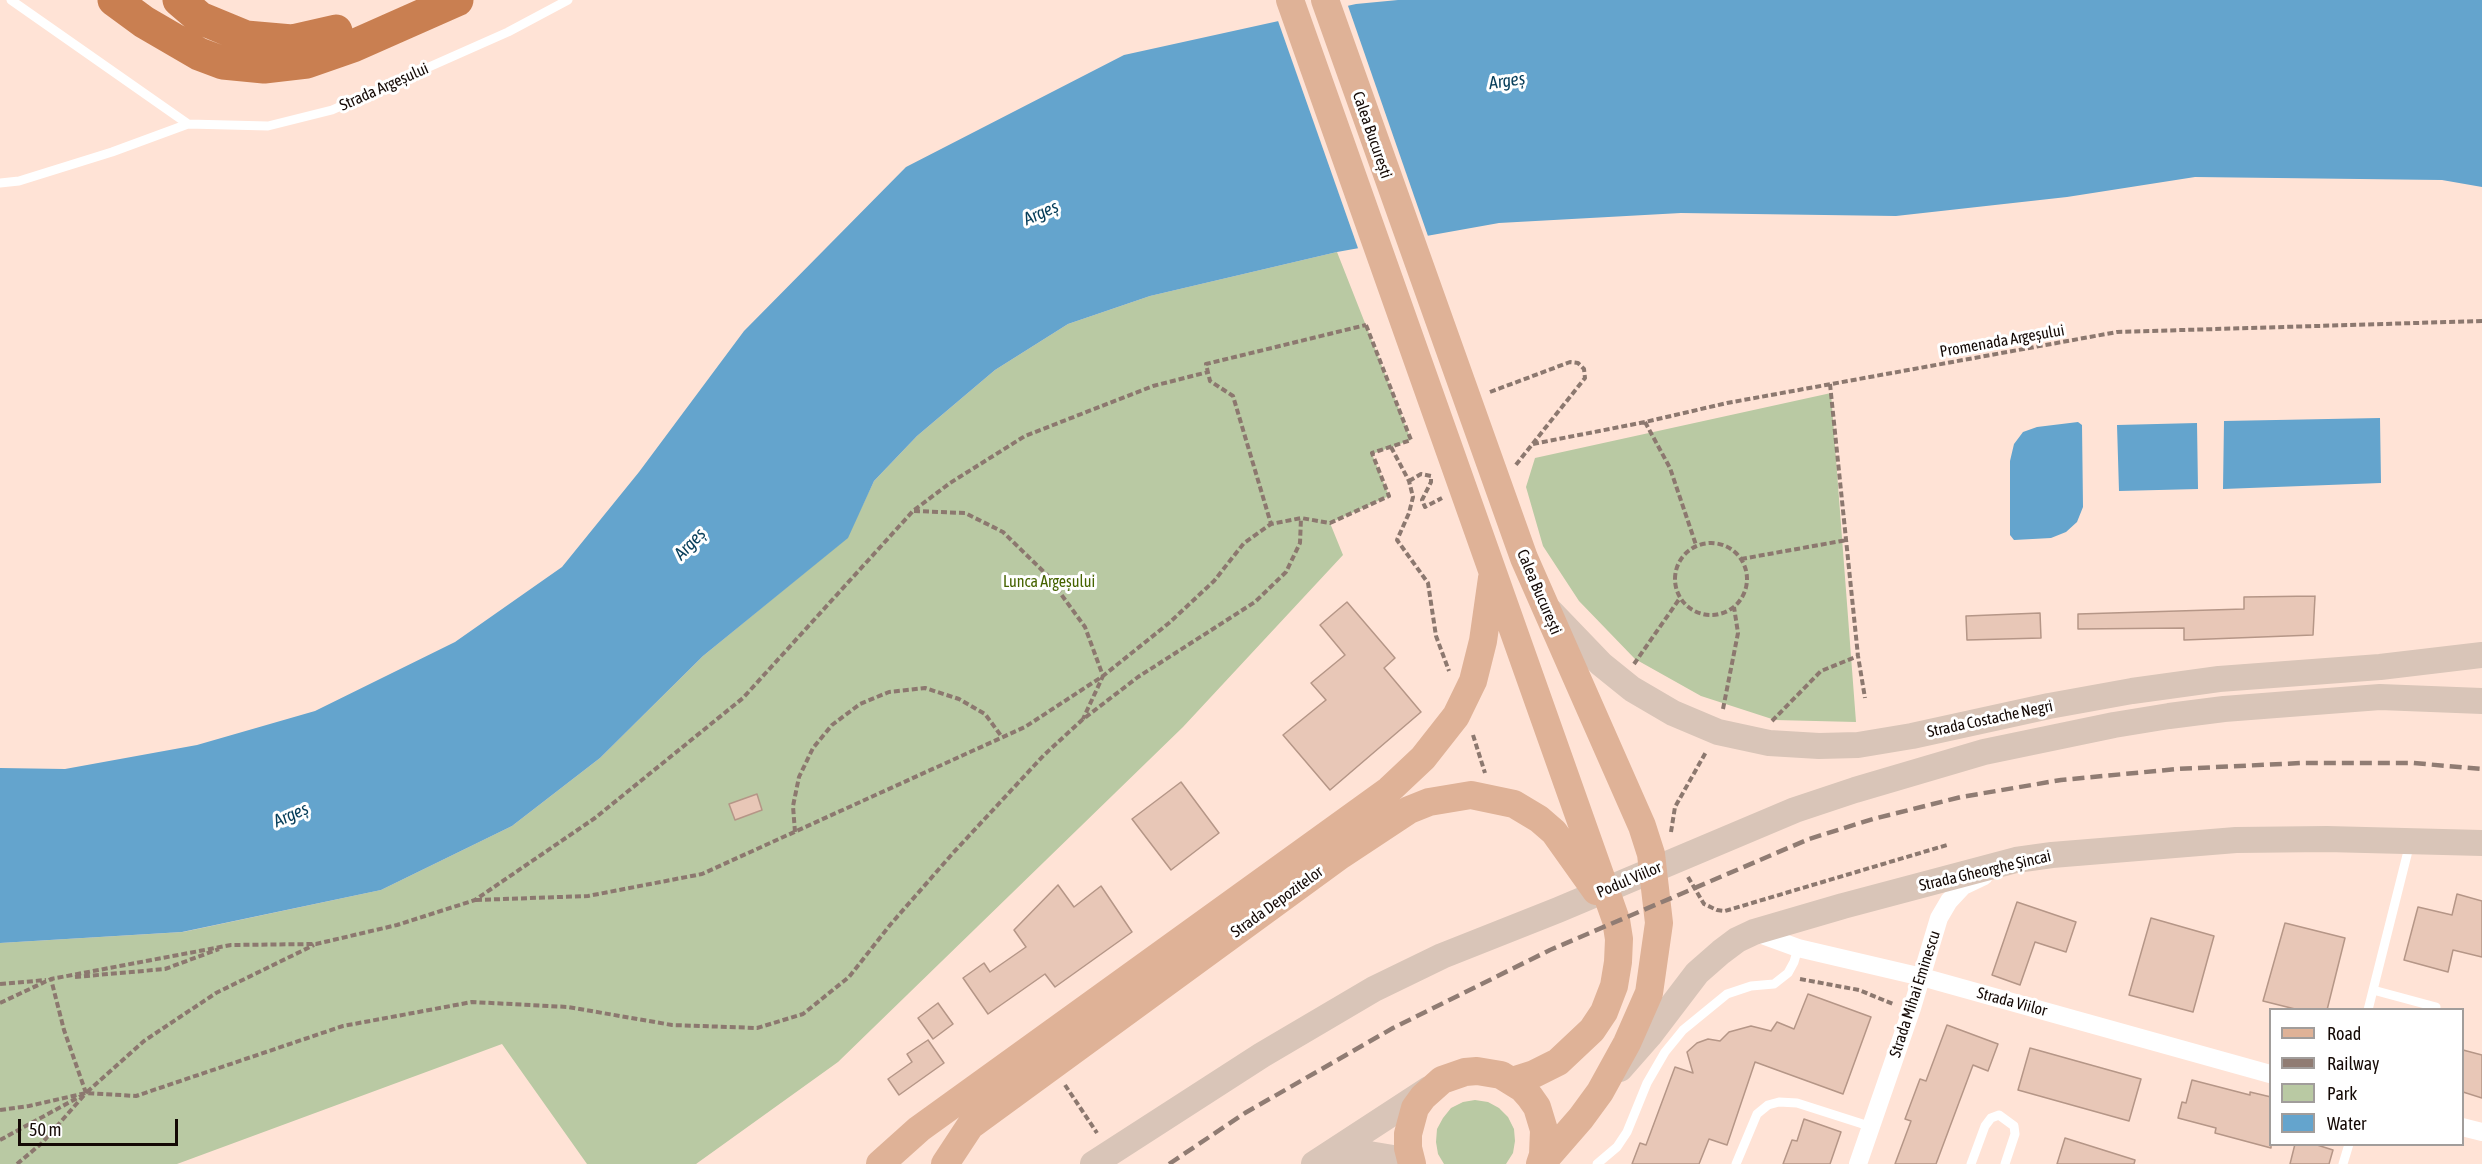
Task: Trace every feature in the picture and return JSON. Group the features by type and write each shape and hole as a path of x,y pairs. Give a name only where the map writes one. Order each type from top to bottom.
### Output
{"highway":[{"path":"114,0 144,22 199,54 223,63 264,67 307,62 353,46 457,0"},
{"path":"179,0 200,18 246,37 292,42 350,27 410,0"}],"main road":[{"name":"Calea București","path":"1290,0 1452,483 1492,573 1544,713 1616,920 1619,939 1618,962 1614,986 1604,1012 1592,1030 1558,1062 1534,1074 1512,1081"},
{"name":"Calea București","path":"1325,0 1498,467 1524,558 1642,826 1652,854 1659,923 1649,993 1627,1043 1600,1092 1541,1164"},
{"name":"Strada Depozitelor","path":"880,1164 919,1129 1309,849 1389,790 1424,758 1456,716 1473,681 1483,641 1492,573"},
{"name":"Strada Costache Negri","path":"1543,603 1601,663 1632,689 1673,713 1718,732 1769,743 1819,746 1858,745 1912,736 2049,706 2219,679 2380,667 2482,656"},
{"name":"Strada Costache Negri","path":"2379,697 2434,680 2482,656"},
{"name":"Strada Costache Negri","path":"1700,850 1795,810 1944,763 2015,745 2114,725 2246,707 2379,697 2482,701"},
{"name":"Strada Depozitelor","path":"945,1164 970,1126 1051,1064 1341,855 1409,810 1429,802 1471,795 1506,802 1526,811 1554,832 1616,920"},
{"name":"Strada Gheorghe Șincai","path":"1600,1092 1649,1036 1697,973 1737,940 1754,932 1843,906 2016,860 2052,855 2236,840 2411,840 2482,843"},
{"name":"Podul Viilor","path":"1101,1158 1272,1049 1374,989 1442,956 1700,850"},
{"path":"1314,1164 1442,1080 1465,1072 1489,1072 1512,1081 1530,1097 1541,1119 1545,1143 1541,1164"},
{"path":"1323,1164 1349,1156 1369,1154 1412,1162 1408,1148 1410,1121 1415,1108 1432,1087"}],"street":[{"name":"Strada Mihai Eminescu","path":"1858,1164 1907,1023 1939,918 1949,901 1963,886 2016,860"},
{"name":"Strada Viilor","path":"1754,932 1798,948 1922,977 2269,1073"},
{"path":"2464,1127 2482,1132"}],"lane":[{"path":"11,0 188,124"},
{"name":"Strada Argeșului","path":"0,183 20,181 112,152 188,124 268,126 332,110 508,32 568,0"},
{"path":"2368,1008 2411,840"},
{"path":"1597,1164 1617,1146 1627,1132 1647,1083 1665,1052 1683,1030 1727,994 1751,986 1774,984 1784,977 1794,962 1798,948"},
{"path":"2373,990 2436,1007"},
{"path":"1736,1164 1757,1114 1768,1105 1779,1102 1797,1103 1872,1127"},
{"path":"1971,1164 1985,1126 1991,1118 1999,1115 2014,1126 2015,1134 2005,1164"},
{"path":"2343,1164 2348,1146"}],"path":[{"name":"Promenada Argeșului","path":"1533,444 1727,403 2117,332 2482,321"},
{"path":"0,1003 51,980 231,945 316,944 397,925 475,900 588,896 702,874 1025,727 1103,676 1169,622 1214,581 1244,543 1271,524 1301,518 1330,523 1389,496 1372,453 1411,440 1366,325 1206,364 1210,381 1233,396 1271,524"},
{"path":"1482,395 1570,362 1578,363 1584,369 1585,378 1533,444 1498,467"},
{"path":"475,900 595,818 743,698 913,512 951,483 1025,436 1153,386 1208,372"},
{"path":"1830,384 1858,656 1865,698"},
{"path":"1405,424 1416,420"},
{"path":"1645,422 1670,468 1696,545"},
{"path":"1391,447 1409,481 1413,497 1397,540 1428,583 1436,636 1450,675"},
{"path":"1409,481 1421,474 1431,476 1431,482 1422,500 1425,507 1452,483"},
{"path":"913,512 965,513 1003,532 1047,575 1085,627 1103,676 1082,720"},
{"path":"0,1110 30,1106 86,1093 136,1096 343,1026 472,1002 568,1007 672,1025 757,1028 803,1014 849,977 890,924 952,853 1044,755 1082,720 1138,677 1256,603 1286,572 1300,543 1301,518"},
{"path":"1741,559 1847,540"},
{"path":"1716,543 1735,551 1741,559 1746,569 1745,590 1734,607 1723,613 1711,615 1699,613 1688,607 1680,598 1675,586 1674,574 1678,562 1696,545 1716,543"},
{"path":"1631,669 1680,598"},
{"path":"1770,722 1821,671 1858,656"},
{"path":"795,832 793,806 799,777 813,748 832,725 860,704 889,692 925,688 959,699 985,714 1002,737"},
{"path":"1471,729 1487,780"},
{"path":"17,1164 42,1143 86,1093 144,1041 216,993 316,944"},
{"path":"0,984 165,969 231,945"},
{"path":"1784,977 1859,990 1886,999 1902,1011 1902,1020 1907,1023"},
{"path":"51,980 64,1030 86,1093"},
{"path":"1051,1064 1101,1158"},
{"path":"0,1140 86,1093"}],"green space":[{"name":"Lunca Argeșului","path":"1337,252 1411,440 1372,454 1389,496 1330,523 1343,555 1183,727 838,1062 696,1164 587,1164 502,1044 177,1164 0,1164 0,943 183,932 381,890 512,826 600,758 703,656 847,538 874,481 917,436 995,370 1068,324 1150,296"},
{"path":"1831,393 1856,722 1775,720 1701,696 1635,659 1579,601 1543,546 1526,487 1535,458"},
{"path":"1475,1100 1488,1102 1508,1117 1514,1129 1513,1153 1506,1164 1444,1164 1438,1154 1437,1129 1451,1108 1463,1102"}],"water":[{"name":"Argeș","path":"1398,0 2482,0 2482,187 2442,180 2195,177 2067,197 1896,216 1681,213 1499,223 1337,252 1150,296 1068,324 995,370 917,436 874,481 848,538 703,656 600,758 512,826 381,890 182,932 0,943 0,768 65,769 197,745 315,711 455,642 562,567 639,472 744,331 906,167 1124,55 1356,4"},
{"path":"2380,418 2381,483 2223,489 2224,421"},
{"path":"2078,422 2082,425 2083,507 2077,522 2066,532 2051,538 2014,540 2010,535 2010,461 2014,444 2023,432 2037,427"},
{"path":"2197,423 2198,489 2119,491 2117,425"}],"pier":[{"path":"1347,3 1429,239 1359,251 1277,18"}],"building":[{"path":"2315,596 2313,635 2184,640 2184,628 2078,629 2078,614 2244,609 2244,597"},
{"path":"1347,602 1395,658 1384,668 1421,712 1330,790 1283,735 1326,700 1311,683 1345,655 1320,625"},
{"path":"2040,613 2041,638 1967,640 1966,616"},
{"path":"1181,782 1219,833 1171,870 1132,819"},
{"path":"757,794 762,810 735,820 729,804"},
{"path":"1058,885 1074,907 1101,886 1132,932 1055,987 1045,974 988,1014 963,978 984,963 990,972 1026,947 1014,930"},
{"path":"2457,894 2482,901 2482,957 2453,950 2448,972 2404,960 2418,907 2452,915"},
{"path":"2017,902 2076,922 2066,952 2035,942 2020,985 1992,975"},
{"path":"2151,918 2214,936 2193,1012 2129,995"},
{"path":"2285,923 2345,938 2328,1008 2291,1008 2263,1001"},
{"path":"1808,994 1871,1017 1843,1094 1755,1062 1727,1145 1709,1139 1699,1164 1632,1164 1640,1143 1646,1145 1675,1067 1693,1073 1687,1052 1697,1043 1708,1039 1720,1041 1729,1032 1751,1026 1771,1031 1777,1022 1794,1029"},
{"path":"938,1003 953,1024 933,1039 918,1018"},
{"path":"1947,1025 1998,1044 1988,1071 1973,1065 1936,1164 1895,1164 1911,1121 1905,1119 1920,1079 1926,1081"},
{"path":"928,1040 944,1063 899,1095 888,1079 912,1062 907,1054"},
{"path":"2030,1048 2141,1079 2129,1121 2018,1090"},
{"path":"2464,1050 2482,1055 2482,1098 2464,1092"},
{"path":"2192,1080 2250,1095 2250,1092 2269,1097 2269,1146 2271,1148 2215,1133 2216,1128 2178,1118 2182,1102 2186,1103"},
{"path":"1804,1119 1841,1132 1830,1164 1783,1164 1792,1140 1797,1141"},
{"path":"2065,1138 2135,1160 2134,1164 2057,1164"},
{"path":"2294,1146 2320,1146 2333,1150 2329,1164 2290,1164"}],"railway":[{"path":"1169,1164 1245,1113 1393,1028 1550,950 1809,839 1873,819 1961,797 2061,780 2177,769 2301,763 2413,763 2482,769"}]}
